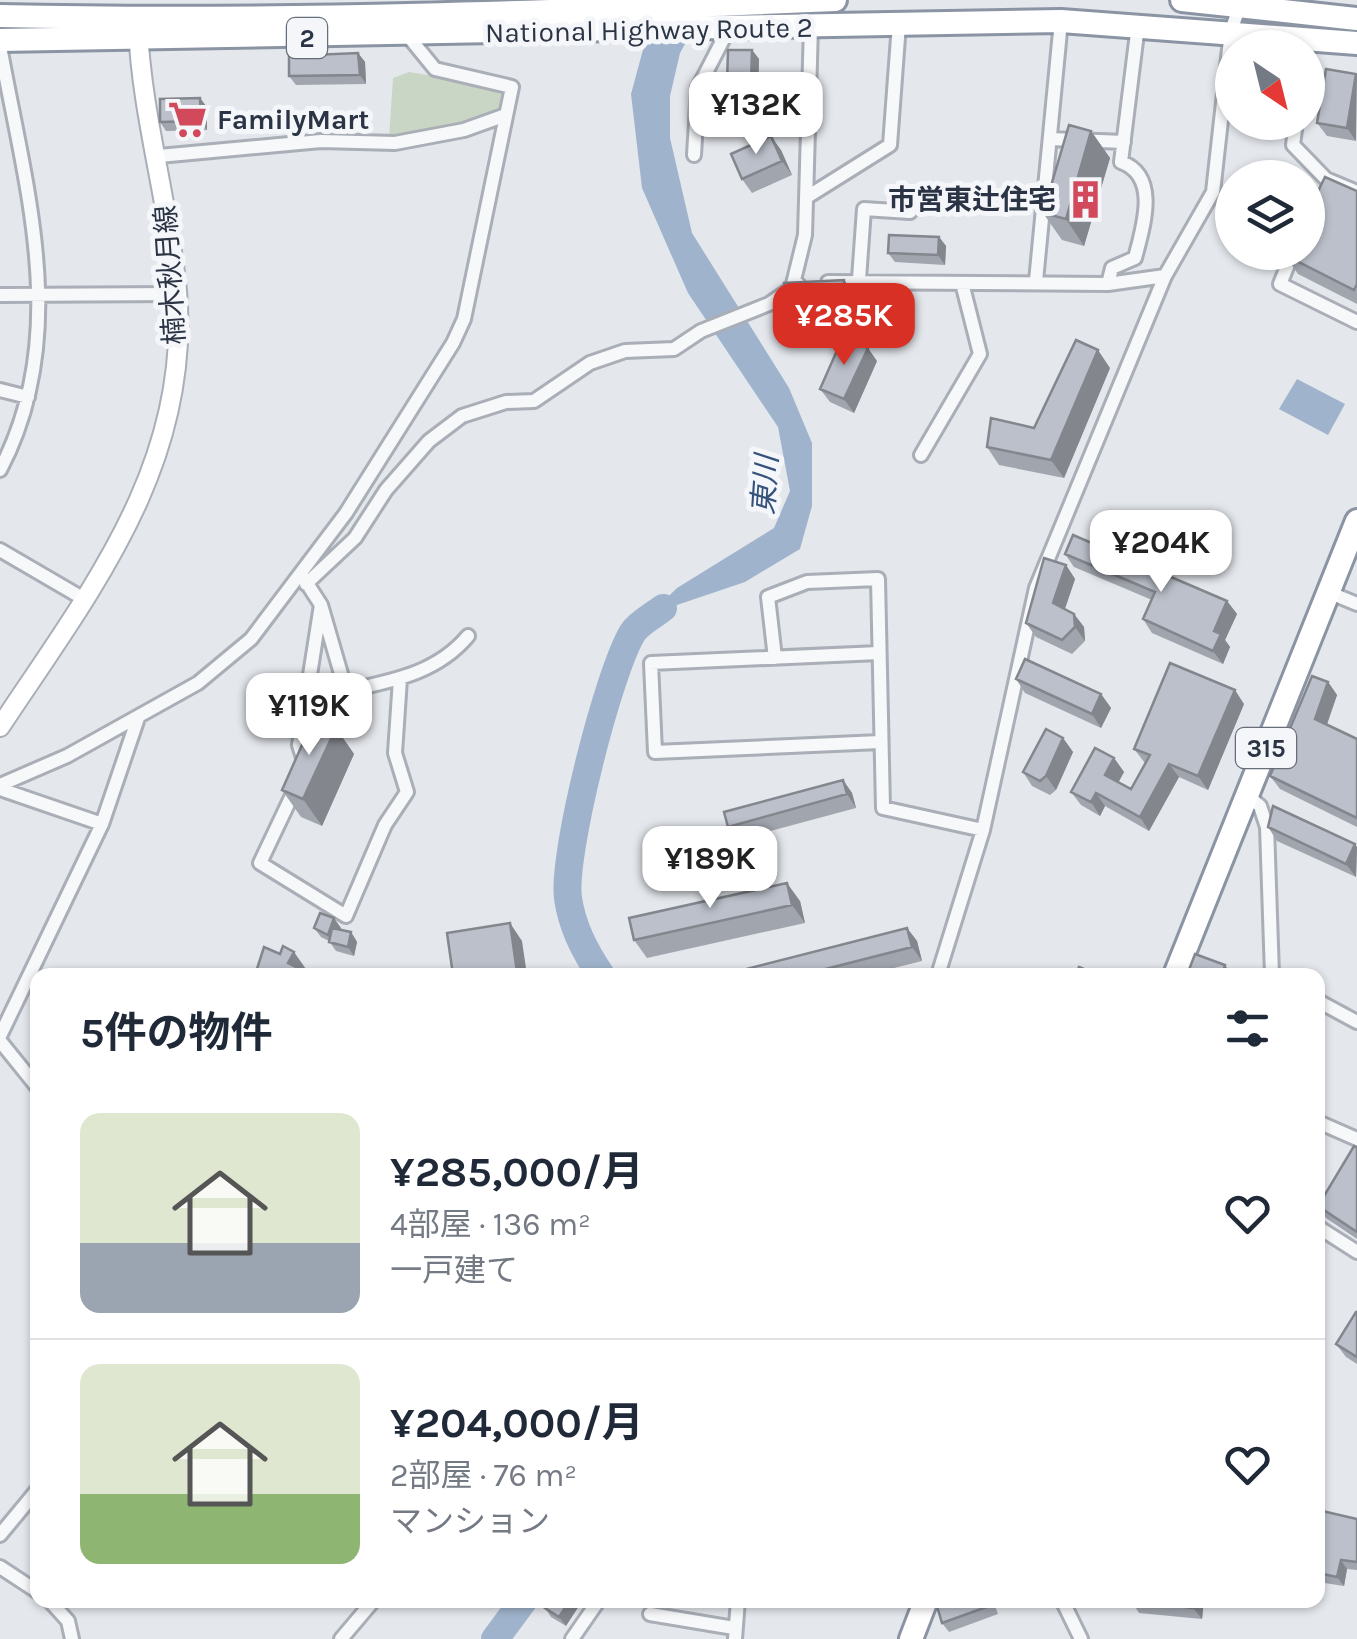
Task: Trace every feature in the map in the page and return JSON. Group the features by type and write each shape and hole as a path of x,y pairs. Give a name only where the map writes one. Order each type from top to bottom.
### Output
{"highway":[{"name":"National Highway Route 2","path":"0,16 63,9 138,30 408,36 616,19 734,4 835,0"},
{"path":"1182,0 1357,19"},
{"name":"National Highway Route 2","path":"0,43 308,8 531,6 616,19 726,27 1061,21 1230,30"},
{"name":"National Highway Route 2","path":"1325,42 1357,42"},
{"name":"315","path":"1178,968 1357,521"},
{"path":"911,1639 923,1608"}],"street":[{"path":"694,155 698,88 726,27 774,2"},
{"path":"1230,30 1241,4"},
{"path":"1036,281 1061,21"},
{"path":"807,197 890,145 899,24"},
{"path":"1108,284 1112,268 1135,258 1144,225 1145,192 1133,167 1121,162 1138,25"},
{"path":"793,284 804,235 807,197 811,26"},
{"name":"楠木秋月線","path":"0,727 84,599 136,510 160,454 172,410 177,294 138,30"},
{"path":"0,787 138,718 198,683 251,640 304,579 397,436 464,318 512,87 435,69 408,36"},
{"path":"0,43 42,296 28,397 13,445 0,470"},
{"path":"158,156 321,140 395,144 464,130 504,116"},
{"path":"1050,138 1124,142"},
{"path":"940,968 983,830 1024,627 1036,588 1165,276 1213,192 1218,140"},
{"path":"1294,140 1293,145 1326,179 1357,192"},
{"path":"859,279 864,209 910,212"},
{"path":"1286,270 1280,284 1357,322"},
{"path":"304,579 355,538 386,490 430,441 462,416 506,402 534,401 590,362 625,352 674,350 702,331 768,304 793,284 859,279 1108,284 1165,276"},
{"path":"920,455 980,354 962,283"},
{"path":"0,295 177,294"},
{"path":"0,390 28,397"},
{"path":"0,550 84,599"},
{"path":"304,579 322,604 346,691 400,679 442,660 468,636"},
{"path":"775,658 768,597 807,582 878,579 882,808 983,830"},
{"path":"1328,592 1357,604"},
{"path":"322,604 298,745 305,765 260,864 346,916 385,825 407,792 396,753 400,679"},
{"path":"879,653 652,663 655,752 880,742"},
{"path":"33,968 102,824 138,718"},
{"path":"0,787 102,824"},
{"path":"1248,796 1260,806 1266,827 1272,968"},
{"path":"30,975 0,1038 30,1077"},
{"path":"1325,1005 1357,1022"},
{"path":"1325,1126 1357,1142 1347,1162"},
{"path":"1325,1231 1357,1252"},
{"path":"0,1536 30,1499"},
{"path":"0,1568 30,1587"},
{"path":"56,1608 68,1622 72,1639"},
{"path":"341,1639 367,1608"},
{"path":"572,1639 593,1608"},
{"path":"650,1614 735,1633 737,1608"},
{"path":"1066,1608 1082,1639"}],"green space":[{"path":"409,72 507,88 501,112 465,127 389,140 393,78"}],"water":[{"path":"672,0 710,0 680,53 670,96 670,138 692,233 789,388 812,443 812,506 800,549 745,582 671,607 634,630 677,588 774,528 790,491 778,427 688,293 642,188 631,94 644,46"},
{"path":"1297,379 1345,404 1328,435 1279,409"}],"building":[{"path":"728,50 752,50 751,84 727,83"},
{"path":"358,53 360,75 289,76 289,56"},
{"path":"1326,69 1356,74 1347,128 1325,124"},
{"path":"200,98 201,121 160,122 160,99"},
{"path":"1069,125 1091,131 1066,219 1043,213"},
{"path":"771,136 782,161 742,179 731,154"},
{"path":"1325,177 1357,191 1354,290 1315,270 1325,270"},
{"path":"889,235 939,237 938,255 888,253"},
{"path":"844,280 845,306 786,310 784,283"},
{"path":"843,337 868,348 844,399 820,389"},
{"path":"1076,340 1098,350 1051,460 987,447 991,418 1034,428"},
{"path":"1073,535 1227,601 1214,631 1221,634 1213,651 1143,619 1155,592 1065,554"},
{"path":"1044,558 1066,565 1053,603 1074,614 1075,627 1062,640 1026,623"},
{"path":"1025,659 1101,694 1092,714 1016,679"},
{"path":"1170,663 1235,690 1198,776 1169,764 1140,817 1096,793 1091,802 1071,792 1095,748 1114,758 1105,775 1131,789 1150,755 1134,749"},
{"path":"1312,676 1328,682 1315,719 1357,739 1357,818 1270,776"},
{"path":"314,718 336,728 303,799 282,790"},
{"path":"1046,729 1063,738 1040,781 1023,772"},
{"path":"843,780 847,794 728,827 724,812"},
{"path":"1273,806 1355,844 1346,864 1268,827"},
{"path":"787,883 792,905 634,940 629,918"},
{"path":"320,913 334,918 328,935 314,928"},
{"path":"510,923 516,968 452,968 447,933"},
{"path":"332,928 351,932 348,947 329,942"},
{"path":"907,928 912,947 830,968 750,968"},
{"path":"283,946 294,952 288,963 298,968 257,968 264,947 280,954"},
{"path":"1195,954 1225,965 1224,968 1190,968"},
{"path":"1354,1146 1357,1232 1325,1211 1325,1194"},
{"path":"1357,1312 1357,1357 1336,1344"},
{"path":"1325,1512 1357,1519 1357,1562 1341,1560 1337,1577 1325,1574"},
{"path":"545,1608 565,1608 559,1617"},
{"path":"938,1608 984,1608 942,1623"}],"waterway":[{"name":"東川","path":"597,968 580,939 570,909 568,875 572,843 600,721 623,653 633,632 663,608"},
{"name":"東川","path":"495,1639 518,1608"}],"place":[{"name":"FamilyMart","path":"187,119"},
{"name":"市営東辻住宅","path":"1086,199"}]}
